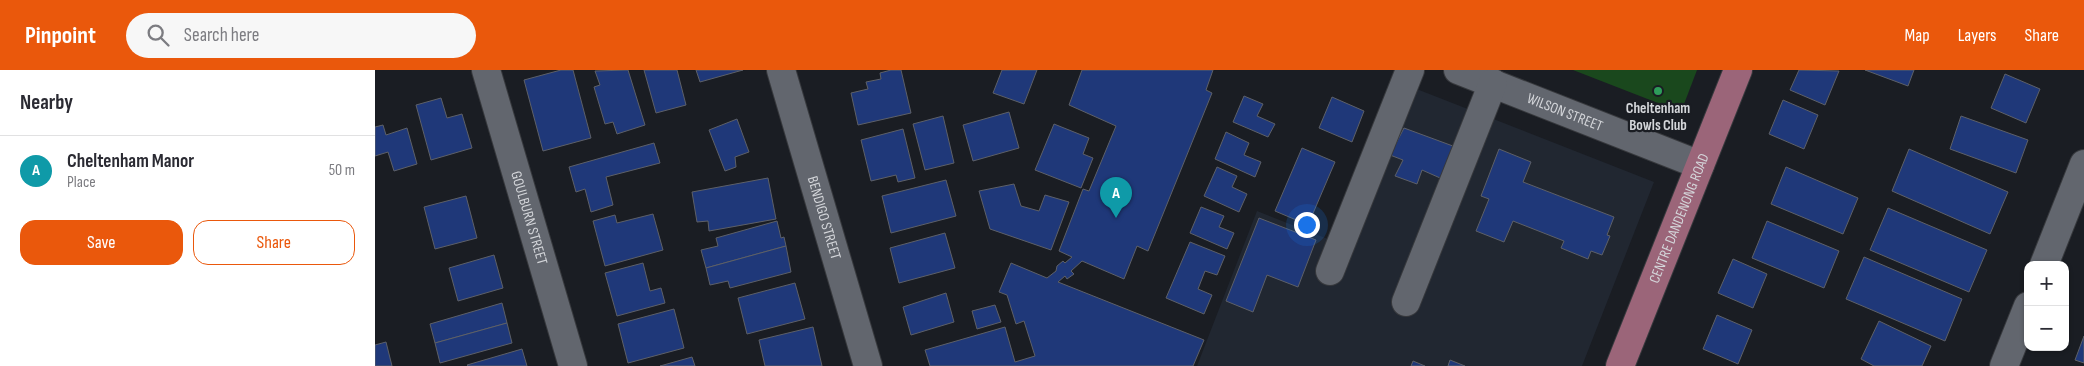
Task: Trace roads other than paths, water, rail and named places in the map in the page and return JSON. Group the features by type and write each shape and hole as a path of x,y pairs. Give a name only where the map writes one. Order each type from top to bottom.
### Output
{"main road":[{"name":"CENTRE DANDENONG ROAD","path":"1620,366 1738,70"}],"street":[{"name":"GOULBURN STREET","path":"486,70 573,366"},
{"name":"BENDIGO STREET","path":"781,70 868,366"},
{"path":"1330,271 1410,70"},
{"name":"WILSON STREET","path":"1458,70 1700,165"},
{"path":"1407,302 1493,83"},
{"path":"2046,261 2084,164"},
{"path":"2004,366 2024,316"}],"place":[{"name":"Cheltenham Bowls Club","path":"1658,91"},
{"name":"Cheltenham Manor","path":"1116,218"}]}
